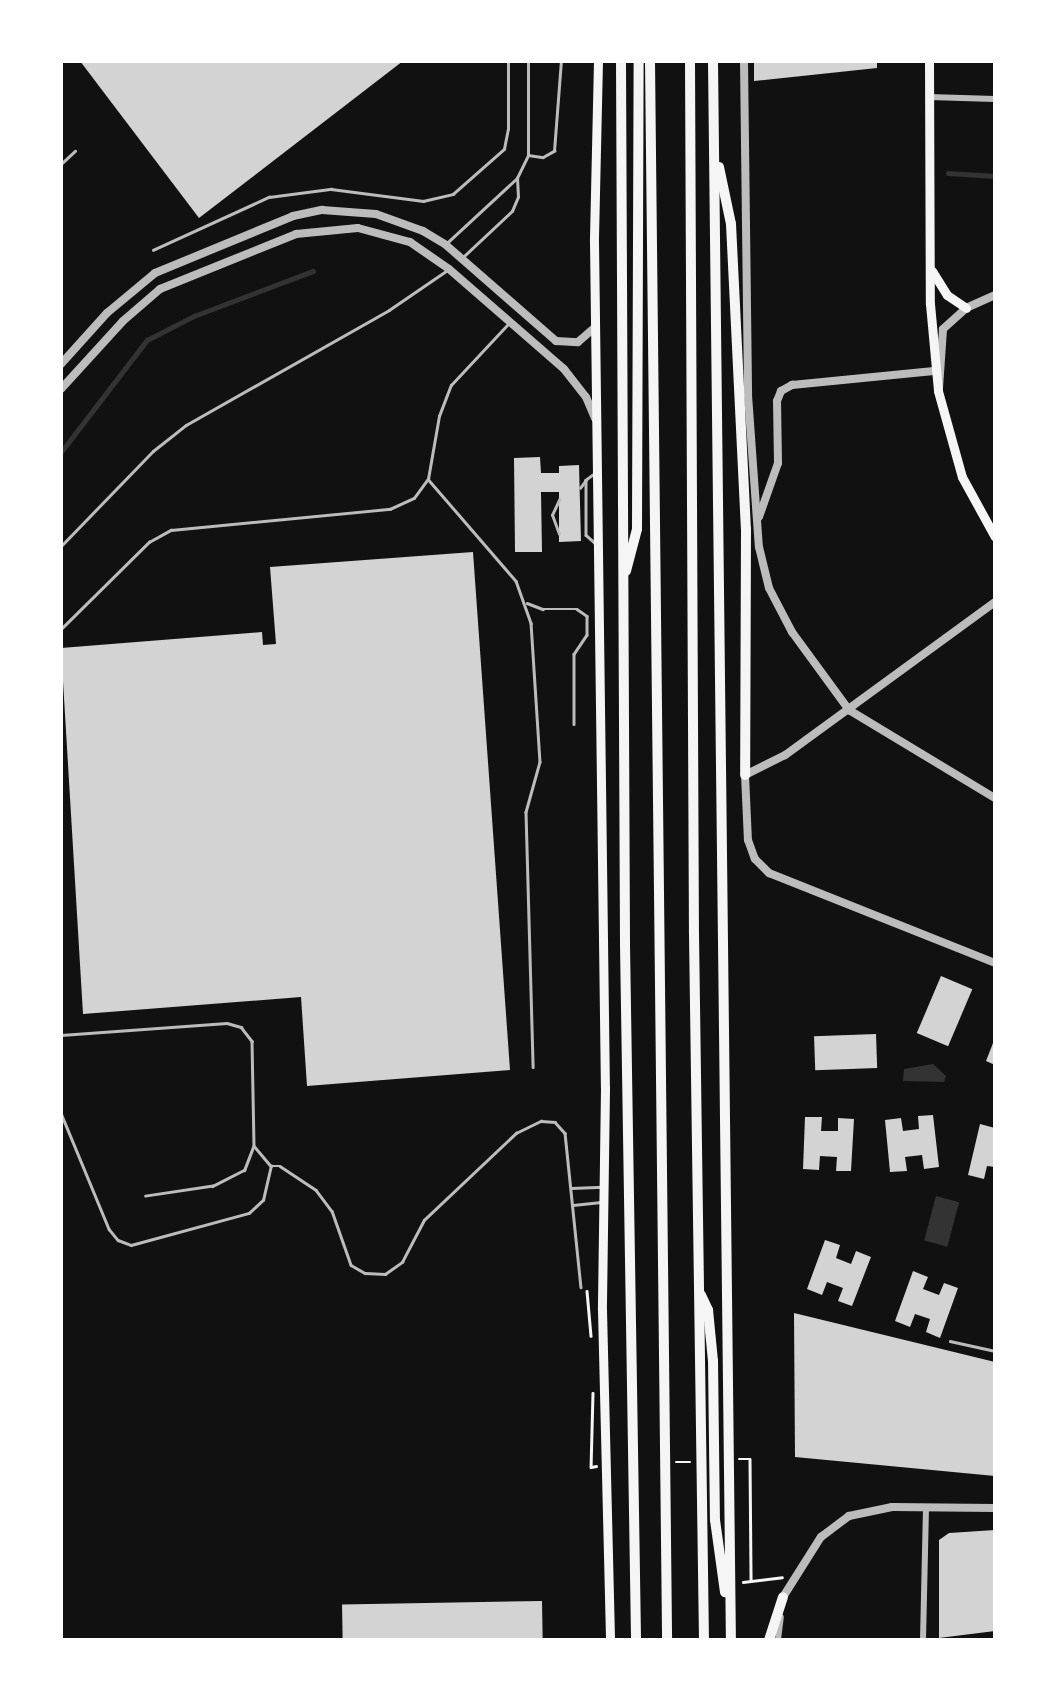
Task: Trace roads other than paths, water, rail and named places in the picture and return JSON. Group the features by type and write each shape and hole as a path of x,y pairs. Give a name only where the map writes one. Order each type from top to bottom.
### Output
{"highway":[{"path":"621,61 622,584 636,1640"},
{"path":"622,584 637,529 639,61"},
{"path":"650,61 667,1640"},
{"path":"690,61 704,1640"},
{"path":"713,61 731,1640"},
{"path":"716,158 731,224 744,502 745,775"},
{"path":"699,1290 708,1310 713,1361 715,1520 725,1591 731,1600"},
{"path":"769,1640 783,1597"}],"main road":[{"path":"598,61 594,203 600,472 603,1202 610,1640"},
{"path":"929,61 929,262 938,391 962,477 995,537"},
{"path":"929,262 937,283 966,308"}],"street":[{"path":"744,61 748,395 763,569 779,611 849,710 995,798"},
{"path":"929,97 995,99"},
{"path":"61,365 107,313 155,272 293,216 322,210 369,212 401,221 446,245 550,339 578,342 596,324"},
{"path":"61,388 123,321 160,289 296,234 332,228 373,231 410,242 449,268 577,382 599,431"},
{"path":"938,391 943,329 966,308 995,295"},
{"path":"757,522 776,474 781,391 792,385 936,370"},
{"path":"995,602 769,766 745,775 748,840 755,859 769,873 995,963"},
{"path":"923,1640 926,1507"},
{"path":"778,1640 783,1597 795,1574 821,1537 849,1516 879,1508 995,1508"}],"lane":[{"path":"153,250 269,197 331,189 423,201 453,194 504,149 508,129 508,61"},
{"path":"446,245 517,178 528,155 528,61"},
{"path":"528,155 543,157 554,150 561,61"},
{"path":"61,164 75,151"},
{"path":"461,259 512,211 518,198 517,178"},
{"path":"61,546 153,451 186,425 388,310 449,268"},
{"path":"61,629 149,542 171,530 390,509 414,498 428,479 439,416 451,385 509,323"},
{"path":"580,488 586,480 600,472"},
{"path":"428,479 505,567 527,603 540,762 526,812 533,1067"},
{"path":"586,480 586,535"},
{"path":"559,500 552,515 559,534"},
{"path":"580,535 586,535 599,546"},
{"path":"527,603 543,609 577,609 587,616 587,635 574,654 574,724"},
{"path":"61,1035 227,1023 241,1027 254,1047 254,1146 245,1170 232,1180 146,1196"},
{"path":"61,1113 108,1229 131,1245 249,1213 262,1200 271,1166"},
{"path":"254,1146 271,1166 291,1170 316,1190 332,1211 351,1265 365,1273 385,1274 402,1262 424,1220 516,1133 541,1121 555,1122 565,1133 581,1287"},
{"path":"571,1188 603,1187"},
{"path":"573,1205 603,1202"},
{"path":"950,1341 995,1351"}],"waterway":[{"path":"948,173 995,176"},
{"path":"61,452 147,340 194,316 313,271"}]}
